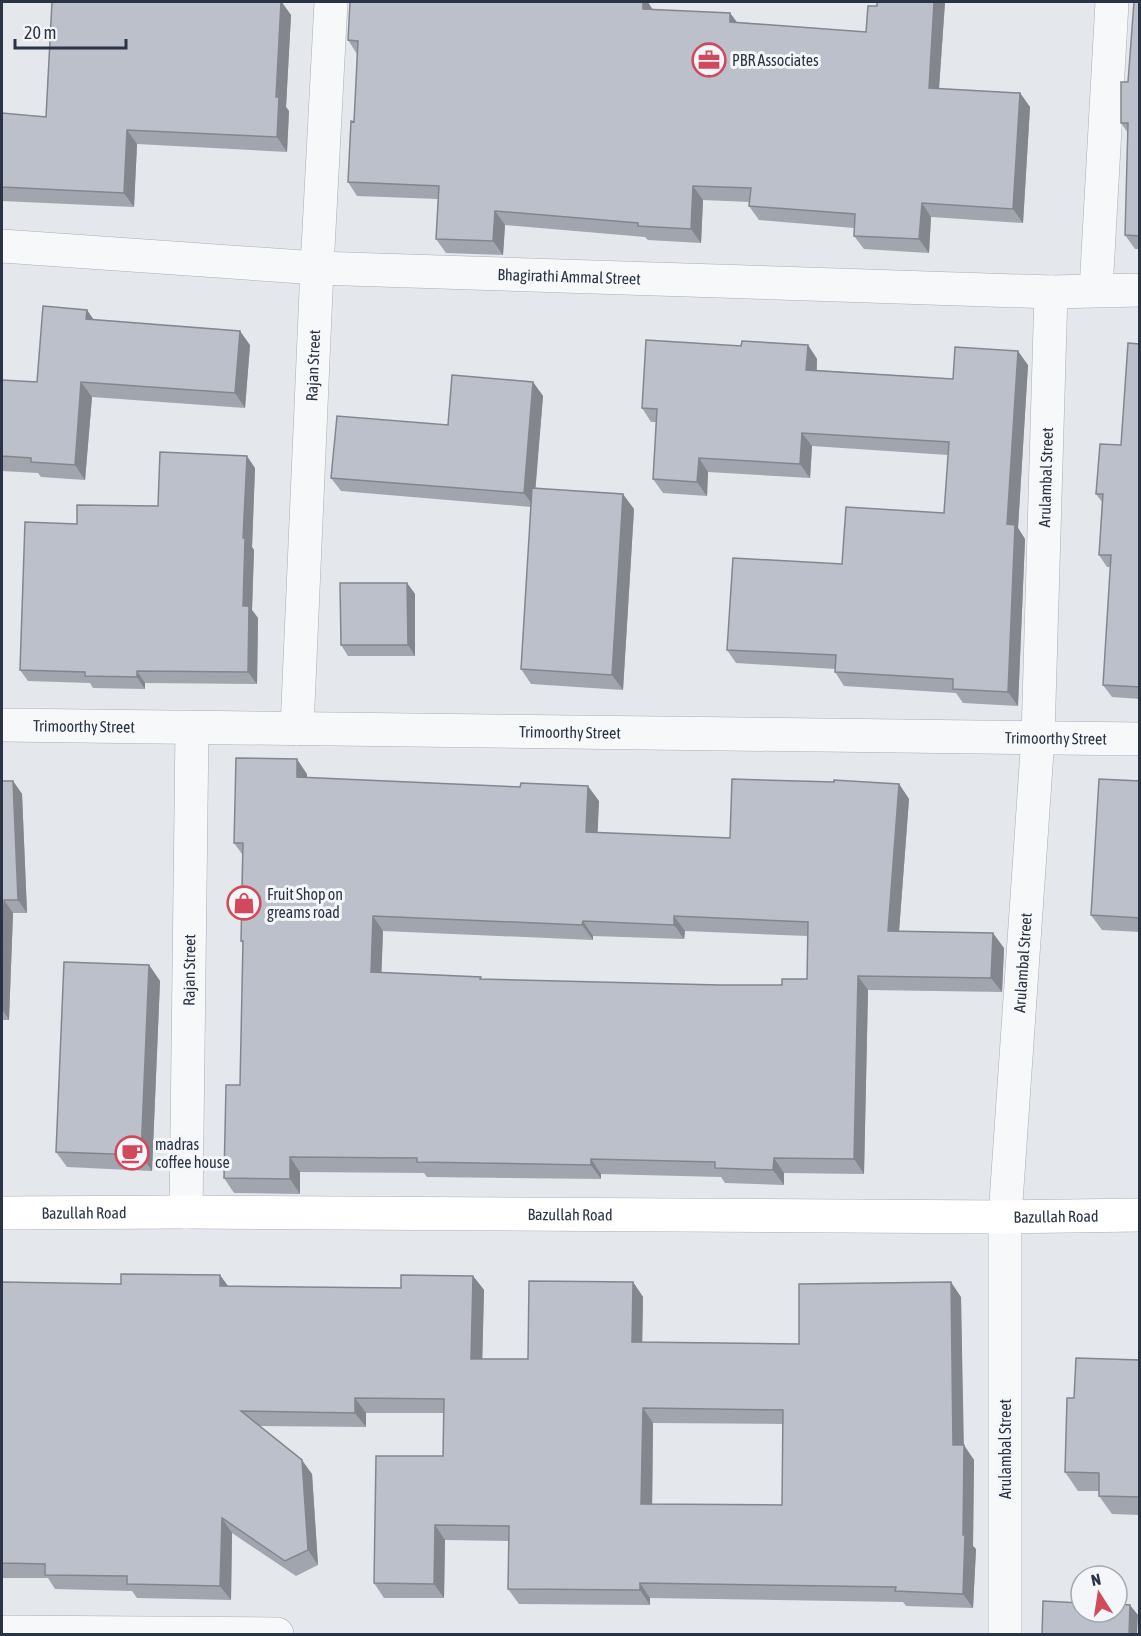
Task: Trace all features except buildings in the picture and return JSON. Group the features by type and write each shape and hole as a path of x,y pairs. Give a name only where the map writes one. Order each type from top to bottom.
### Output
{"main road":[{"name":"Bazullah Road","path":"2,1214 186,1212 1005,1217 1140,1215"}],"street":[{"name":"Rajan Street","path":"297,729 331,2"},
{"path":"1096,290 1112,2"},
{"name":"Bhagirathi Ammal Street","path":"2,246 317,268 1051,292 1140,290"},
{"name":"Arulambal Street","path":"1005,1635 1005,1217 1038,738 1051,292"},
{"name":"Trimoorthy Street","path":"2,725 1140,739"},
{"name":"Rajan Street","path":"186,1212 192,728"},
{"path":"2,1632 277,1635"}],"place":[{"name":"PBR Associates","path":"709,60"},
{"name":"Fruit Shop on greams road","path":"244,903"},
{"name":"madras coffee house","path":"132,1153"}]}
